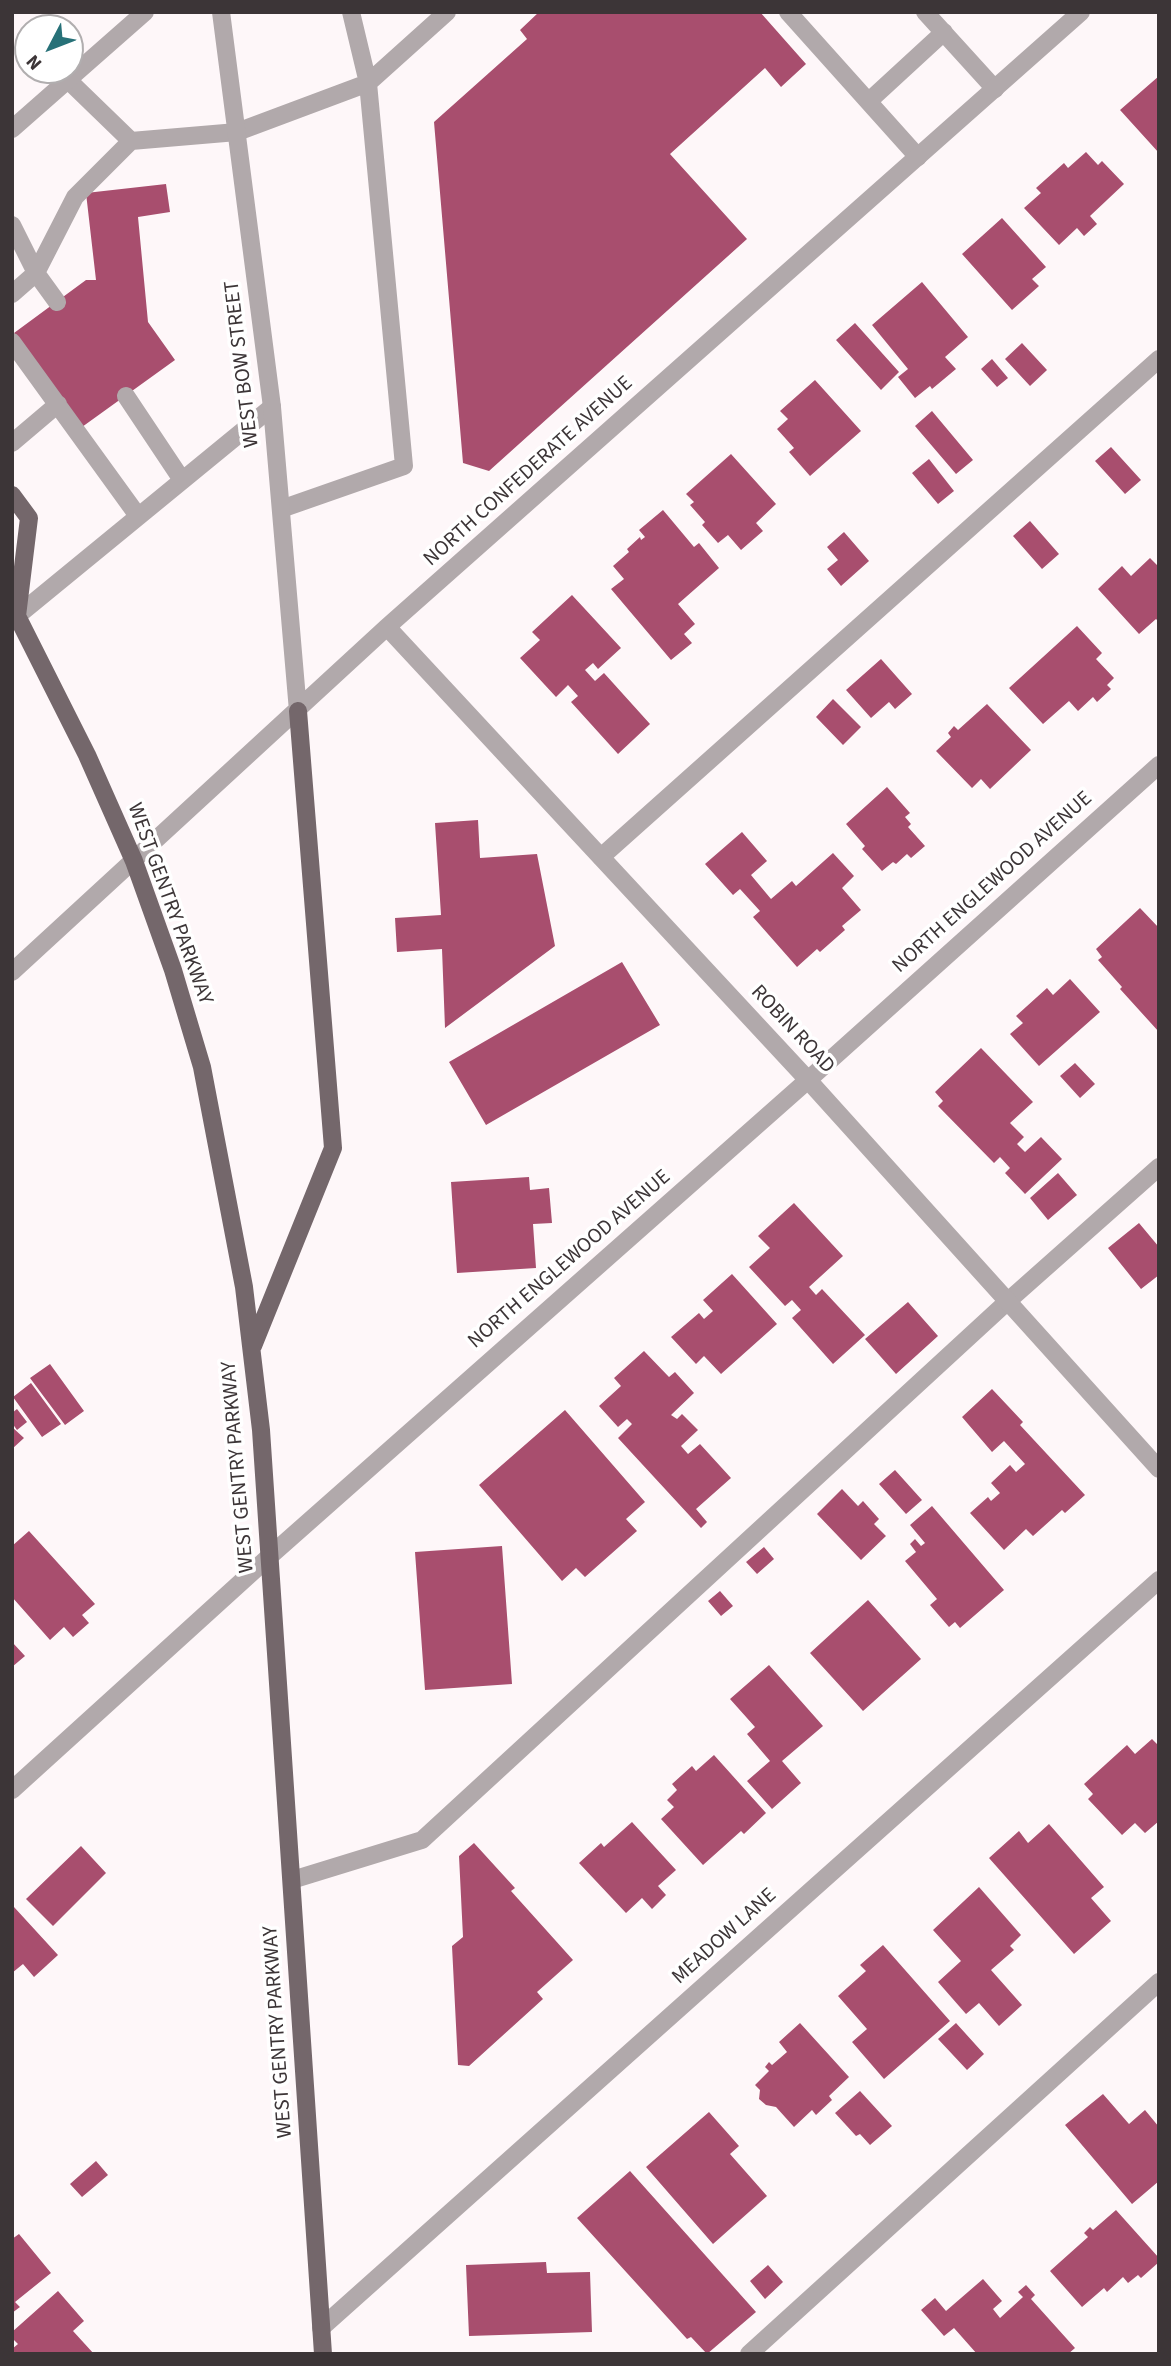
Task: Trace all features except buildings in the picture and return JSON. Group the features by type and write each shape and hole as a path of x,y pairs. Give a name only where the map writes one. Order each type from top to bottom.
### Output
{"main road":[{"path":"12,495 29,518 15,615"},
{"name":"WEST GENTRY PARKWAY","path":"15,615 87,755 134,861 173,970 202,1067 244,1287 261,1430 271,1555 323,2354"},
{"path":"251,1349 333,1148 298,711"}],"street":[{"path":"84,64 145,12"},
{"name":"WEST BOW STREET","path":"221,12 272,407 298,711"},
{"path":"281,509 404,466 368,83 351,12"},
{"path":"12,293 36,273 75,197 131,141 237,132 368,83 447,12"},
{"path":"788,12 918,157"},
{"path":"925,12 995,89"},
{"name":"NORTH CONFEDERATE AVENUE","path":"12,972 387,627 1081,12"},
{"path":"869,102 944,33"},
{"path":"12,129 62,84"},
{"path":"72,84 131,141"},
{"path":"12,225 36,273 57,302"},
{"path":"12,342 138,516"},
{"path":"601,857 1159,359"},
{"path":"125,396 182,480"},
{"path":"12,443 58,404"},
{"path":"15,615 272,407"},
{"name":"ROBIN ROAD","path":"387,627 808,1080 1159,1469"},
{"name":"NORTH ENGLEWOOD AVENUE","path":"12,1790 271,1555 1159,765"},
{"path":"292,1880 422,1840 1008,1301 1159,1167"},
{"name":"MEADOW LANE","path":"321,2328 1159,1580"},
{"path":"749,2354 1159,1982"}]}
